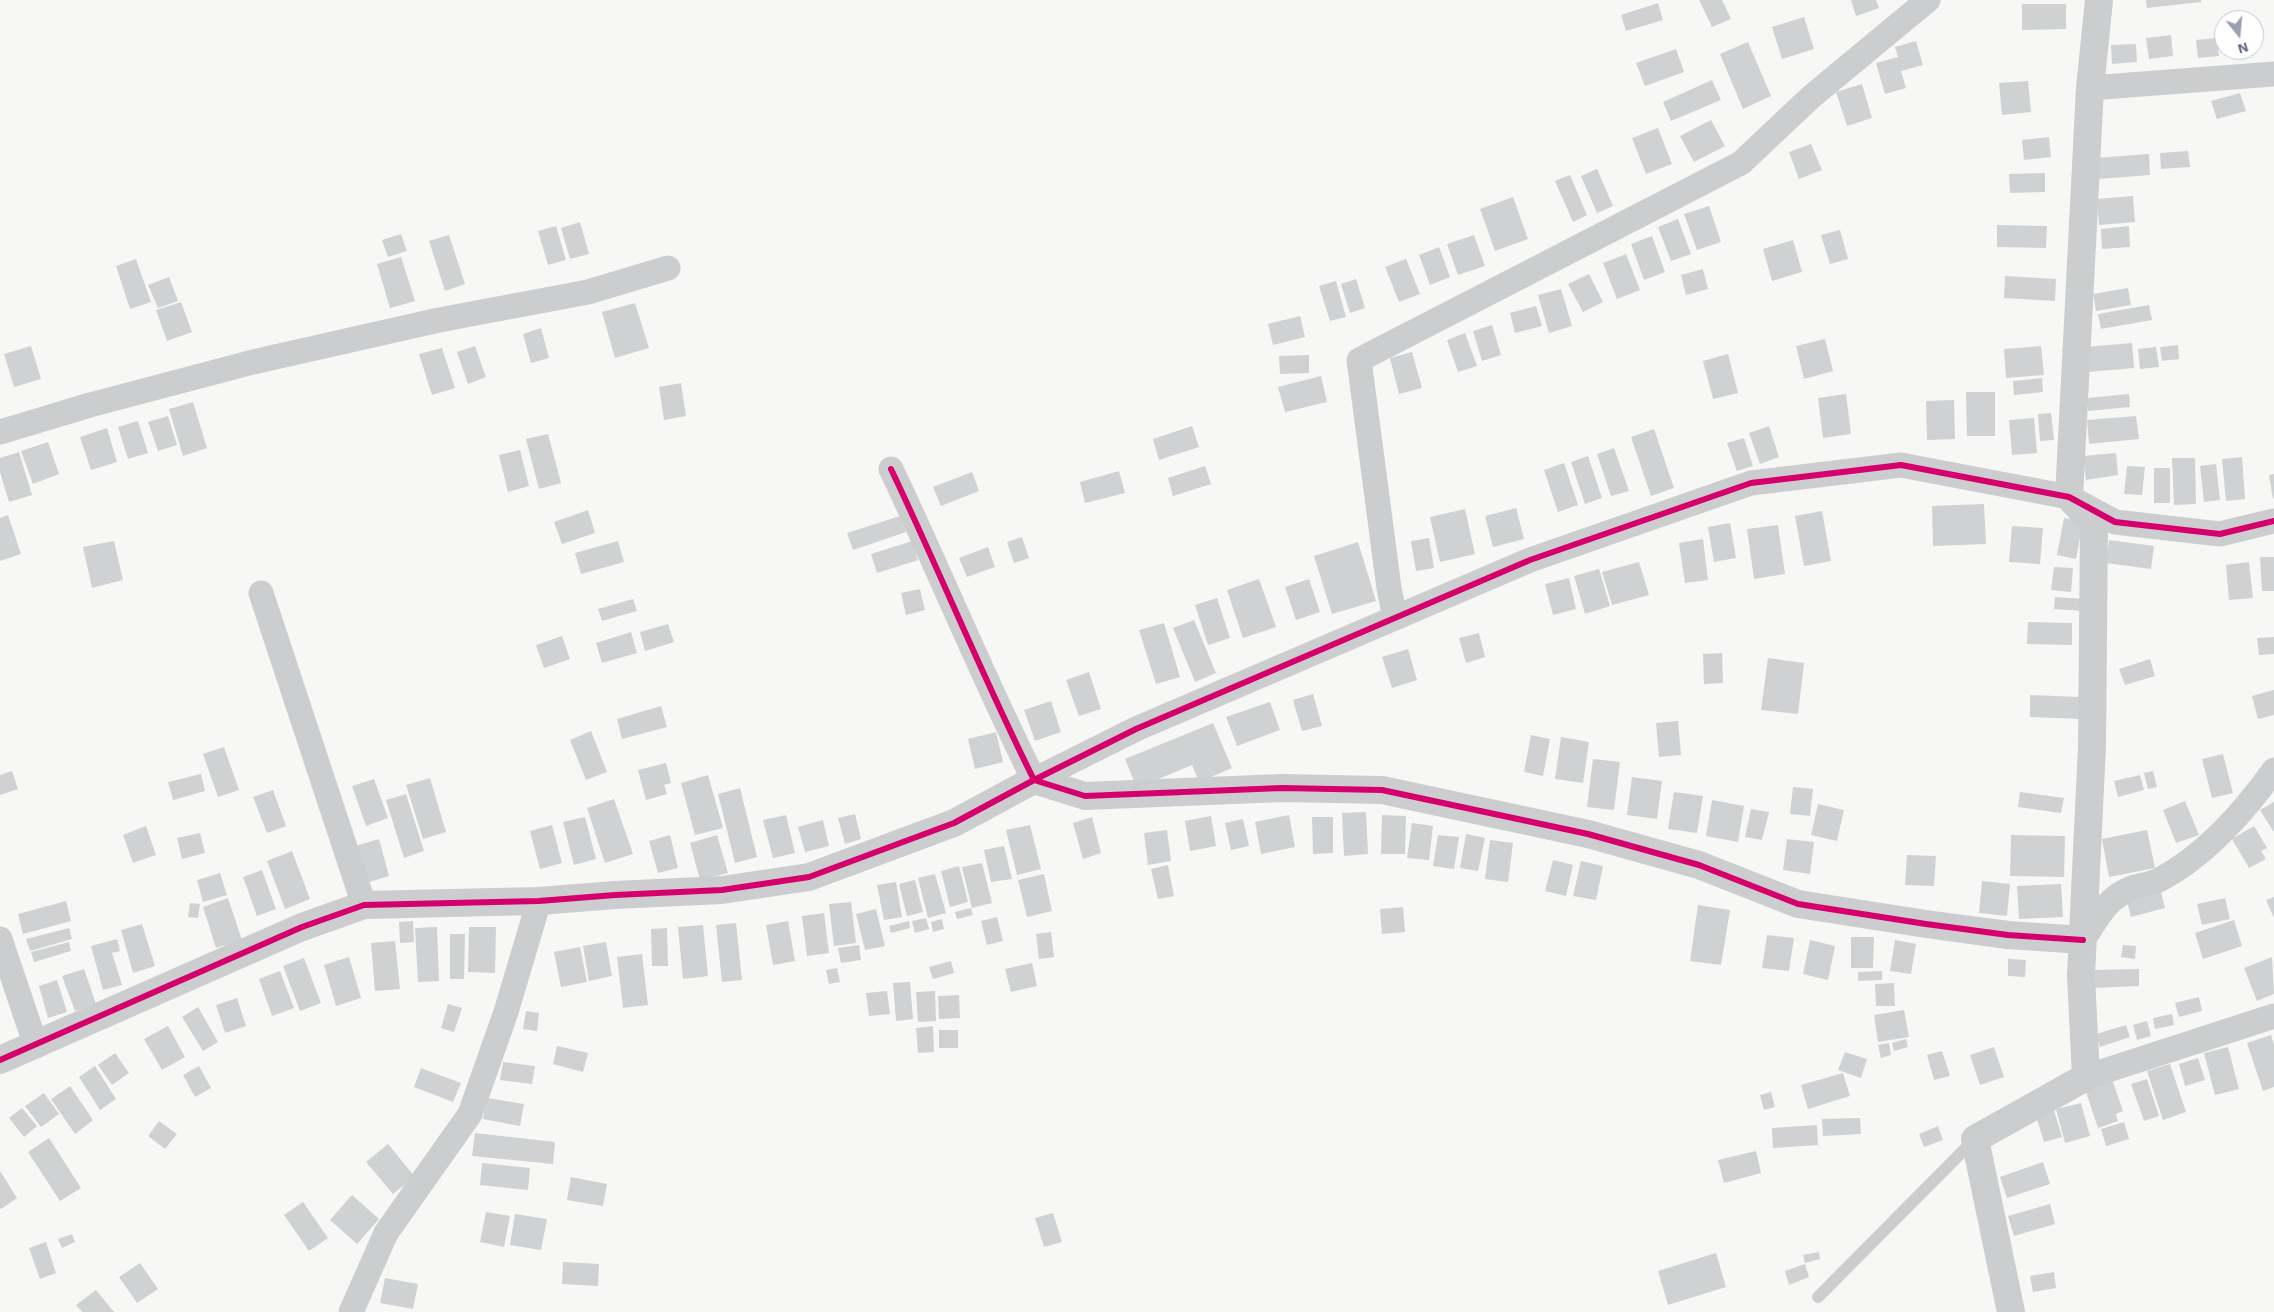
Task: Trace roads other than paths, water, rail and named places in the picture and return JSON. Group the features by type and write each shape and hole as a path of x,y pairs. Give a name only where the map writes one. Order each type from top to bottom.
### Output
{"street":[{"path":"1395,618 1389,588 1359,360 1741,163 1811,97 1928,0"},
{"path":"2086,1077 2081,976 2092,746 2094,524 2069,497 2090,88 2100,0"},
{"path":"2090,88 2274,74"},
{"path":"0,432 90,405 253,362 439,320 588,292 668,268"},
{"path":"0,1060 36,1046 293,931 364,905 539,901 722,890 809,877 954,823 1136,729 1530,560 1751,483 1901,465 2069,497 2115,522 2220,534 2274,521"},
{"path":"891,469 932,555 953,609 1034,780 1085,796 1282,788 1382,790 1588,834 1699,865 1798,904 1990,933 2083,940"},
{"path":"261,593 364,905"},
{"path":"2083,940 2109,901 2130,889 2160,880 2197,854 2246,809 2274,770"},
{"path":"351,1312 386,1233 470,1114 506,1012 539,901"},
{"path":"0,940 36,1046"},
{"path":"2011,1312 1975,1139 2086,1077 2274,1016"}],"lane":[{"path":"1818,1297 1975,1139"}]}
